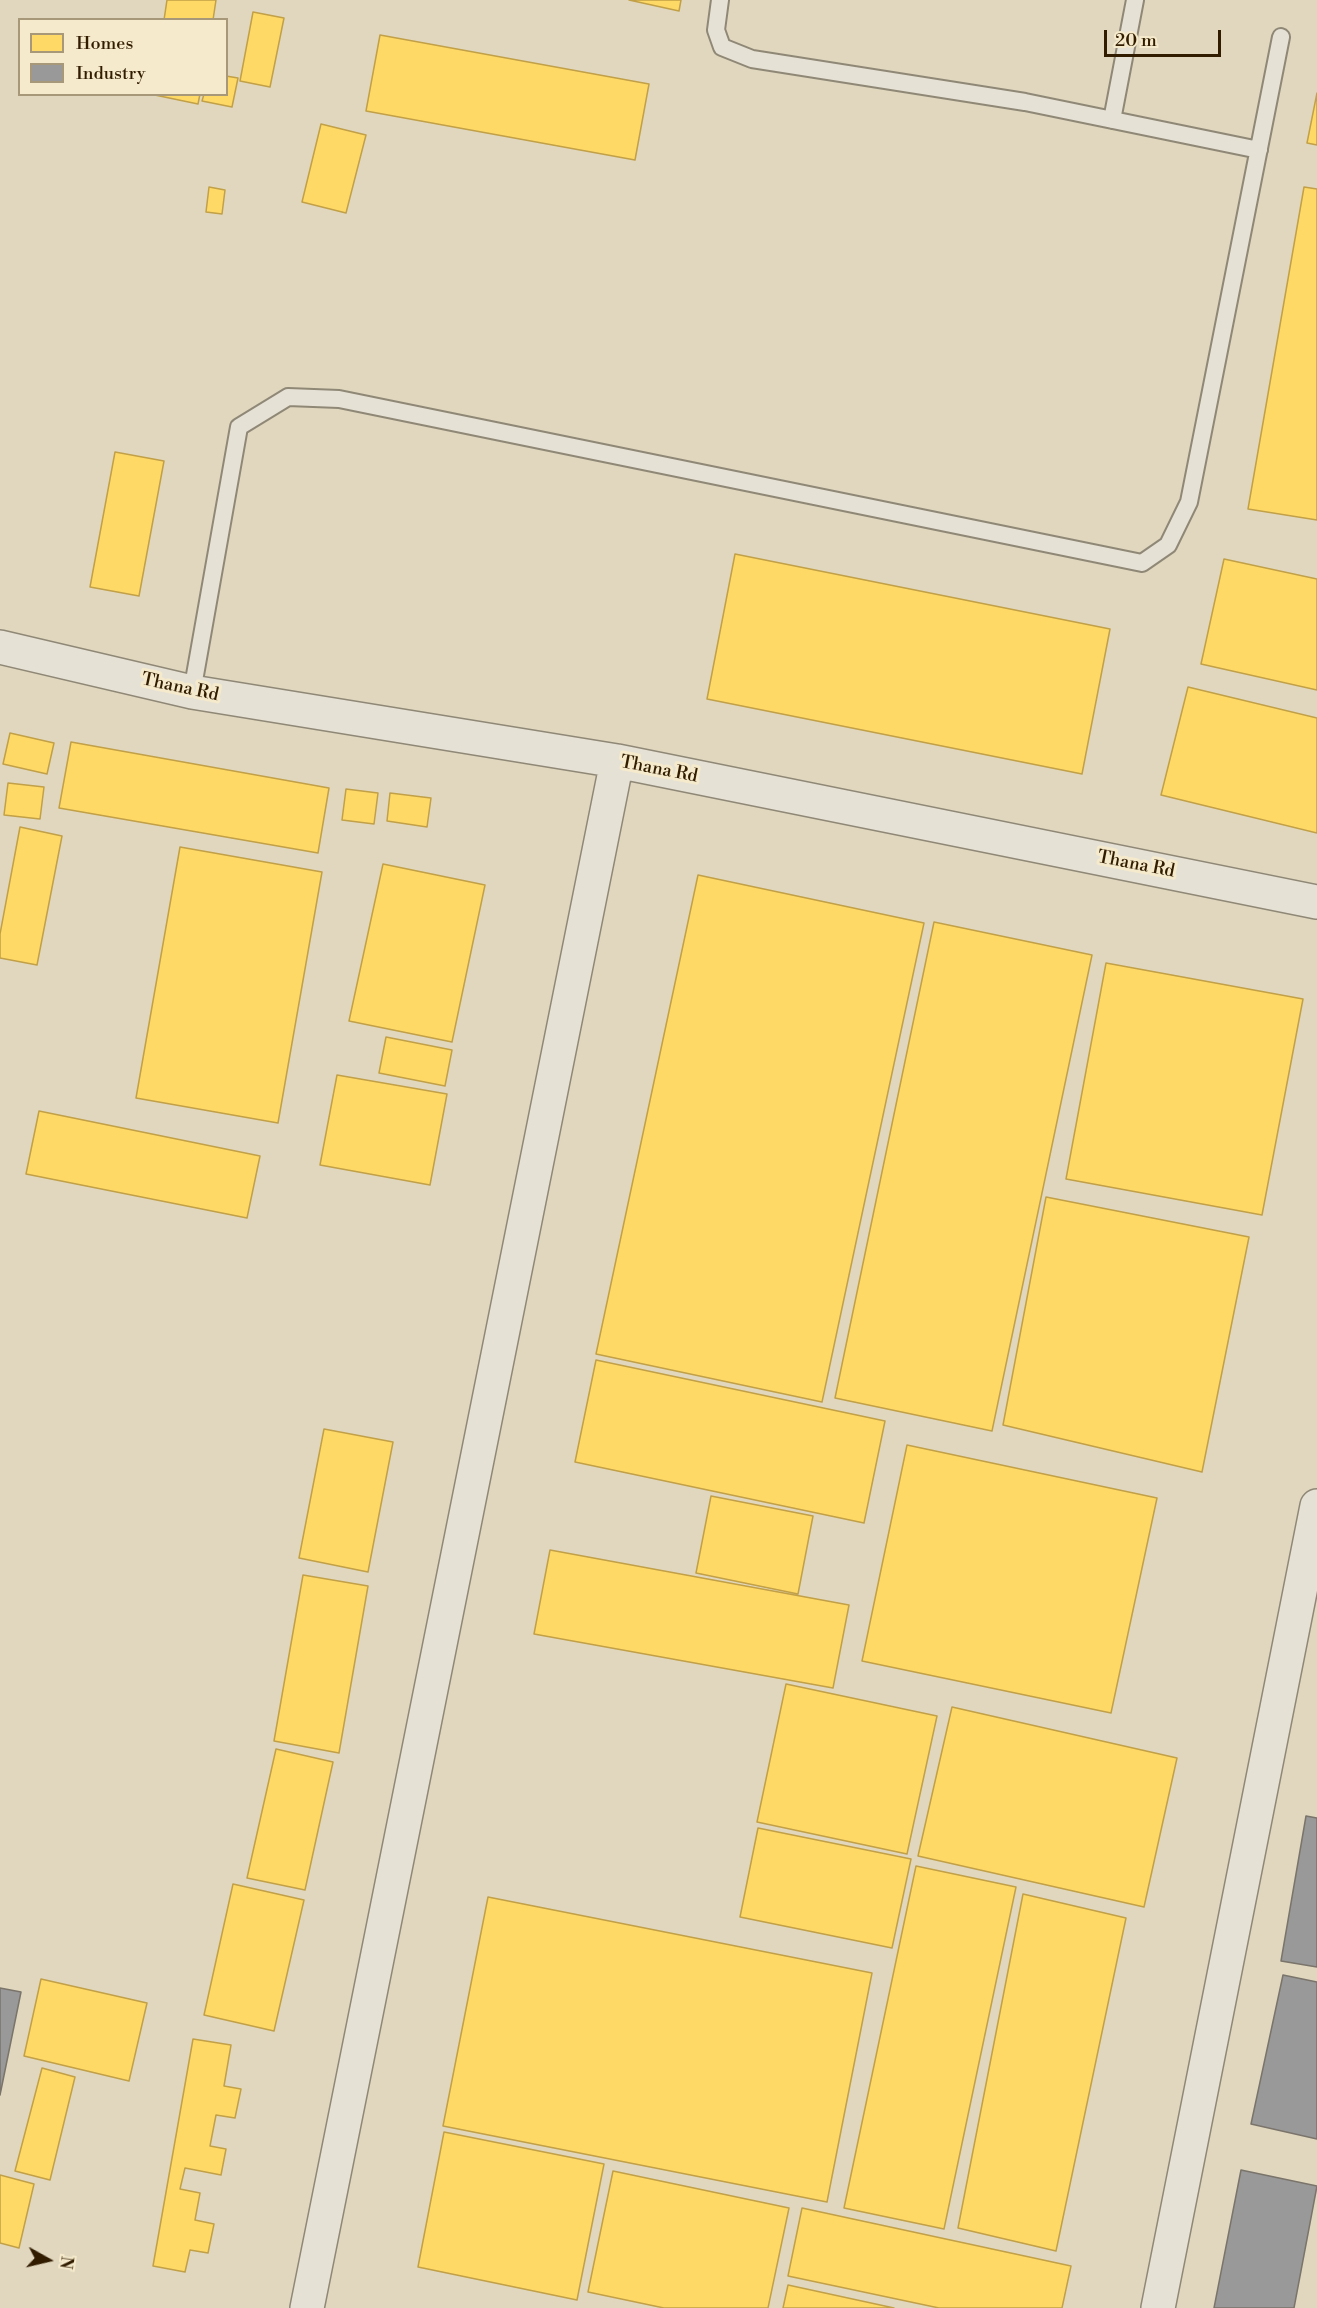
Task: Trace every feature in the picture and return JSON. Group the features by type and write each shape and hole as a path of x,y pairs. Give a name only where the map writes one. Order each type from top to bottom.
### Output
{"street":[{"name":"Thana Rd","path":"0,647 192,692 617,761 1317,902"},
{"path":"307,2308 617,761"},
{"path":"1158,2308 1317,1506"}],"lane":[{"path":"720,0 716,30 722,47 752,59 1024,102 1259,150"},
{"path":"1112,120 1135,0"},
{"path":"192,692 239,427 288,397 339,399 1142,563 1168,545 1190,502 1281,37"}],"building: Homes":[{"path":"167,0 216,0 213,18 164,18"},
{"path":"629,0 681,0 679,11"},
{"path":"253,12 284,18 270,87 240,81"},
{"path":"380,35 649,84 635,160 366,111"},
{"path":"228,76 238,78 232,107 202,101 203,96 228,96"},
{"path":"1317,93 1317,145 1307,143"},
{"path":"160,96 200,96 198,104"},
{"path":"321,124 366,135 346,213 302,202"},
{"path":"209,187 225,190 222,214 206,212"},
{"path":"1304,187 1317,189 1317,520 1248,509"},
{"path":"115,452 164,461 139,596 90,587"},
{"path":"735,554 1110,629 1082,774 707,699"},
{"path":"1224,559 1317,579 1317,690 1201,664"},
{"path":"1188,687 1317,718 1317,833 1161,795"},
{"path":"10,733 54,743 47,774 3,764"},
{"path":"71,742 329,788 318,853 59,808"},
{"path":"8,783 44,787 40,819 4,815"},
{"path":"346,789 378,793 374,824 342,820"},
{"path":"390,793 431,798 427,827 387,821"},
{"path":"20,827 62,836 37,965 0,958 0,934"},
{"path":"180,847 322,872 278,1123 136,1098"},
{"path":"383,864 485,885 452,1042 349,1021"},
{"path":"698,875 924,923 822,1402 596,1354"},
{"path":"934,922 1092,955 992,1431 835,1398"},
{"path":"1106,963 1303,999 1262,1215 1066,1179"},
{"path":"386,1037 452,1050 445,1086 379,1073"},
{"path":"337,1075 447,1094 430,1185 320,1165"},
{"path":"39,1111 260,1156 247,1218 26,1174"},
{"path":"1046,1197 1249,1237 1202,1472 1003,1425"},
{"path":"596,1360 885,1421 864,1523 575,1462"},
{"path":"324,1429 393,1442 368,1572 299,1558"},
{"path":"907,1445 1157,1498 1111,1713 862,1661"},
{"path":"711,1496 813,1516 798,1594 696,1573"},
{"path":"550,1550 849,1605 833,1688 534,1634"},
{"path":"303,1575 368,1586 339,1753 274,1741"},
{"path":"786,1684 937,1716 907,1854 757,1822"},
{"path":"952,1707 1177,1758 1144,1907 918,1856"},
{"path":"276,1749 333,1762 305,1890 247,1878"},
{"path":"758,1828 911,1859 892,1948 740,1917"},
{"path":"916,1866 1016,1887 944,2229 844,2208"},
{"path":"233,1884 304,1900 274,2031 204,2015"},
{"path":"1023,1894 1126,1918 1056,2251 958,2228"},
{"path":"488,1897 872,1973 827,2202 443,2126"},
{"path":"41,1979 147,2003 129,2081 24,2056"},
{"path":"193,2039 231,2045 224,2086 241,2089 235,2118 216,2115 210,2146 226,2149 221,2175 185,2168 180,2189 200,2193 195,2220 214,2224 208,2253 190,2250 185,2272 153,2266"},
{"path":"42,2068 75,2077 50,2180 15,2171"},
{"path":"444,2132 604,2164 577,2300 418,2267"},
{"path":"613,2171 789,2208 768,2308 664,2308 588,2292"},
{"path":"0,2175 34,2184 19,2248 0,2243"},
{"path":"802,2208 1071,2266 1062,2308 939,2308 788,2276"},
{"path":"788,2285 894,2308 783,2308"}],"building: Industry":[{"path":"1306,1816 1317,1818 1317,1967 1281,1961"},
{"path":"1283,1975 1317,1982 1317,2139 1251,2124"},
{"path":"0,1988 21,1992 0,2095"},
{"path":"1241,2170 1317,2186 1294,2308 1214,2308"}]}
